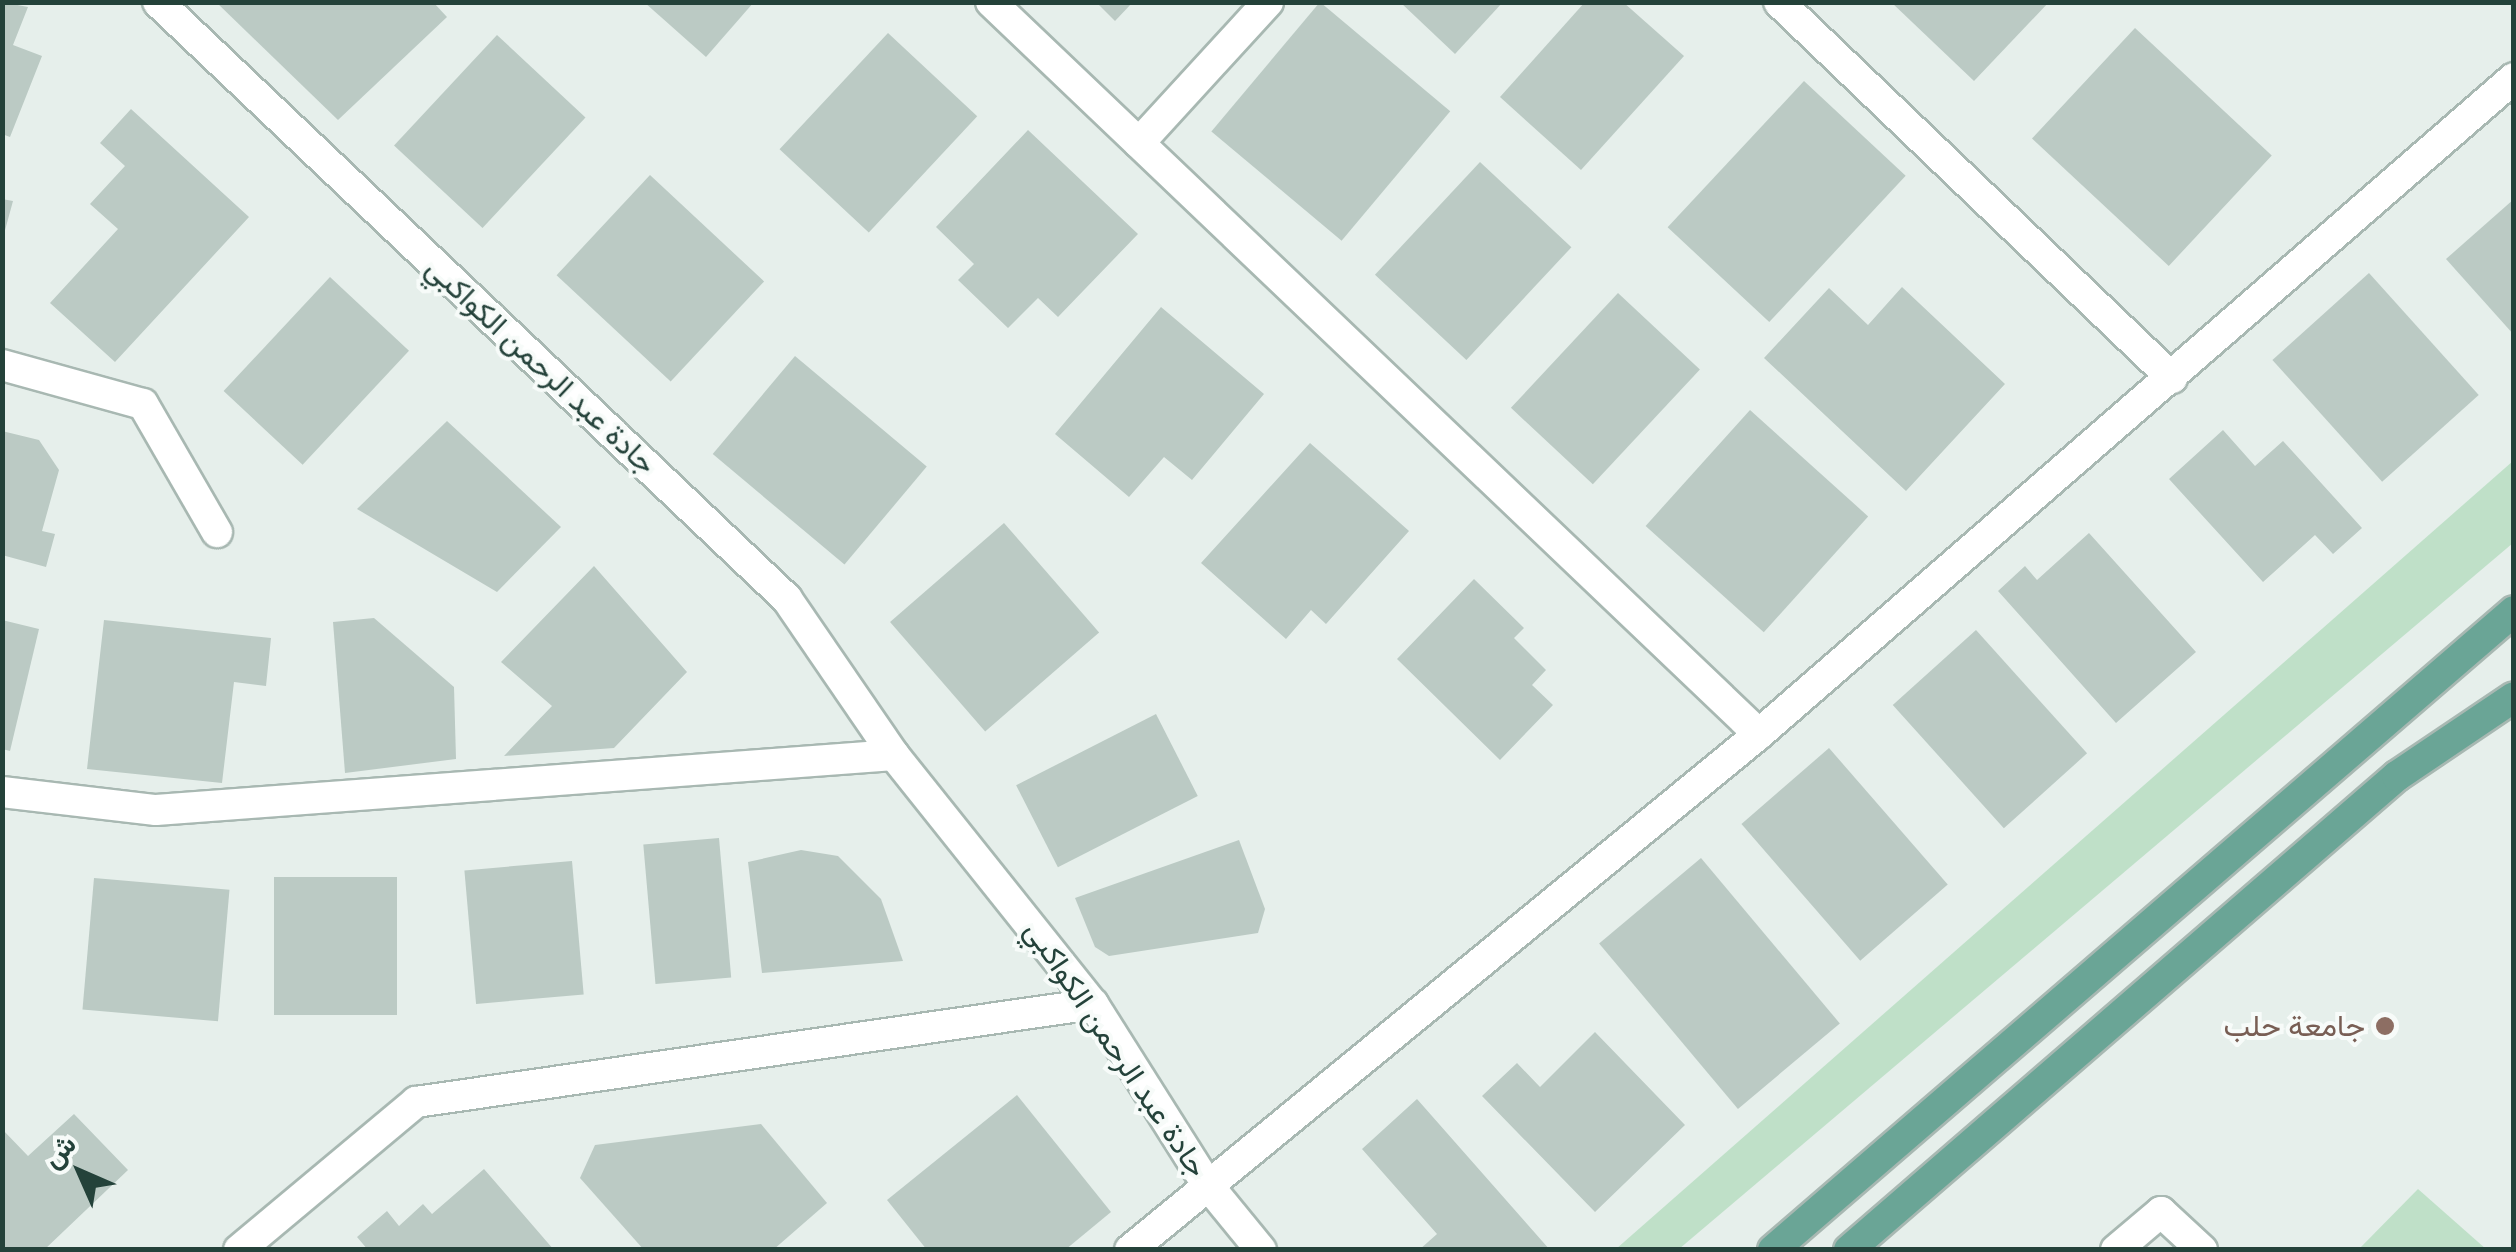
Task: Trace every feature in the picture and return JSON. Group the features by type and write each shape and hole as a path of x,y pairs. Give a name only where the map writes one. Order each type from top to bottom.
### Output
{"main road":[{"path":"1773,1250 2514,612"},
{"path":"1849,1250 2397,776 2514,697"}],"street":[{"name":"جادة عبد الرحمن الكواكبي","path":"158,2 788,600 894,755 1094,1004 1207,1184 1261,1250"},
{"path":"991,2 1759,734"},
{"path":"1139,143 1268,2"},
{"path":"1779,2 2172,378"},
{"path":"1130,1250 1759,734 2514,78"},
{"path":"2,365 144,404 217,532"},
{"path":"2,792 156,810 894,755"},
{"path":"239,1250 416,1102 1094,1004"},
{"path":"2116,1250 2162,1212 2202,1250"}],"green space":[{"path":"2513,461 2513,543 1679,1249 1616,1249"},
{"path":"2418,1189 2486,1249 2359,1249"}],"building":[{"path":"2,2 28,7 13,45 42,56 10,137 2,134"},
{"path":"216,2 433,2 447,17 338,120"},
{"path":"644,2 754,2 706,57"},
{"path":"1096,2 1133,2 1115,21"},
{"path":"1320,2 1450,111 1342,241 1211,131"},
{"path":"1400,2 1503,2 1455,54"},
{"path":"1585,2 1623,2 1684,56 1581,170 1500,97"},
{"path":"1891,2 2049,2 1974,81"},
{"path":"2135,28 2272,156 2169,266 2032,138"},
{"path":"888,33 977,116 869,232 780,149"},
{"path":"497,35 585,118 483,228 394,145"},
{"path":"1804,81 1906,176 1769,322 1668,227"},
{"path":"131,109 249,217 115,362 50,303 118,229 90,204 125,166 100,143"},
{"path":"1028,130 1138,234 1058,317 1038,298 1008,328 958,280 974,264 936,227"},
{"path":"1480,162 1571,247 1466,360 1375,275"},
{"path":"650,175 764,281 671,382 557,275"},
{"path":"2,199 13,201 4,234 2,234"},
{"path":"2514,199 2514,335 2446,259"},
{"path":"2369,273 2479,395 2382,482 2272,360"},
{"path":"330,277 409,351 303,465 224,391"},
{"path":"1902,287 2005,384 1906,491 1764,358 1829,288 1868,325"},
{"path":"1618,293 1700,369 1593,484 1511,408"},
{"path":"1161,307 1264,394 1192,480 1164,457 1129,497 1055,434"},
{"path":"795,356 927,467 844,565 713,454"},
{"path":"1750,410 1868,516 1764,632 1646,526"},
{"path":"447,421 561,527 497,592 357,509"},
{"path":"2223,430 2255,466 2283,441 2362,528 2333,554 2315,535 2263,582 2169,479"},
{"path":"2,431 39,440 59,470 42,531 55,534 46,567 2,555"},
{"path":"1310,443 1409,531 1326,624 1311,610 1286,639 1201,563"},
{"path":"1004,523 1099,632 985,731 890,622"},
{"path":"2089,533 2196,652 2116,723 1998,591 2025,566 2037,580"},
{"path":"594,566 687,672 614,748 504,756 552,706 501,662"},
{"path":"1474,579 1524,628 1514,638 1546,670 1532,685 1553,705 1500,760 1397,659"},
{"path":"374,618 454,687 456,759 345,773 333,622"},
{"path":"2,620 39,629 10,751 2,749"},
{"path":"104,620 271,638 266,686 234,682 222,783 87,769"},
{"path":"1976,630 2087,753 2004,828 1893,705"},
{"path":"1156,714 1198,796 1058,867 1016,785"},
{"path":"1829,748 1948,885 1860,961 1741,824"},
{"path":"719,838 731,977 655,984 643,845"},
{"path":"1239,840 1265,909 1258,933 1109,956 1095,947 1075,898"},
{"path":"801,850 838,856 881,899 903,961 762,973 748,862"},
{"path":"1701,858 1840,1023 1738,1109 1599,943"},
{"path":"572,861 584,994 476,1004 464,870"},
{"path":"274,877 397,877 397,1015 274,1015"},
{"path":"94,878 229,890 218,1021 82,1009"},
{"path":"1595,1032 1685,1125 1595,1212 1482,1096 1517,1063 1540,1087"},
{"path":"1017,1095 1111,1212 1065,1250 927,1250 887,1200"},
{"path":"1417,1099 1550,1250 1419,1250 1437,1234 1362,1149"},
{"path":"74,1114 128,1170 44,1250 2,1250 2,1129 28,1156"},
{"path":"761,1124 827,1203 773,1250 644,1250 580,1178 595,1145"},
{"path":"484,1169 554,1250 368,1250 357,1237 387,1211 399,1226 423,1204 432,1214"}],"place":[{"name":"جامعة حلب","path":"2385,1026"}]}
